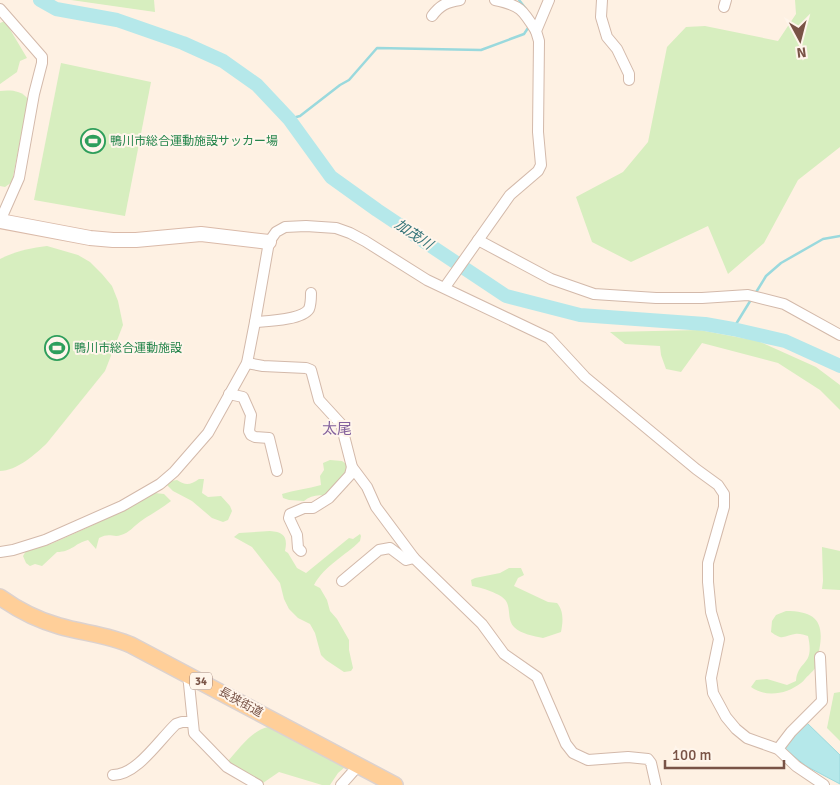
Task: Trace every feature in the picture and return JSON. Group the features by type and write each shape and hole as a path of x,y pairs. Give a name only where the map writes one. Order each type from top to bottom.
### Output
{"main road":[{"name":"長狭街道","path":"0,596 19,609 44,621 124,642 188,674 395,785"}],"street":[{"path":"432,16 438,8 449,1 460,0"},
{"path":"445,287 510,195 538,171 541,165 538,140 539,41 536,31 526,14 511,4 495,0"},
{"path":"536,31 549,0"},
{"path":"602,0 600,17 606,37 617,49 629,74 629,80"},
{"path":"0,9 42,57 19,178 0,221 90,238 113,240 136,240 201,234 269,242"},
{"path":"0,552 46,540 122,506 160,484 174,472 208,433 247,362 269,242 276,232 285,227 336,228 365,240 427,280 549,338 585,377 718,485 724,494 724,507 708,563 712,612 719,639 711,678 713,693 726,717 736,729 747,738 778,749 796,766 824,785"},
{"path":"478,240 551,279 594,294 656,298 702,298 748,294 784,304 840,335"},
{"path":"255,322 296,317 305,313 309,308 311,293"},
{"path":"247,362 262,366 306,368 311,370 319,400 341,424 352,467 367,487 376,507 414,558 482,624 504,654 537,677 566,744 573,753 588,760 628,757 645,758 651,763 656,785"},
{"path":"229,394 243,397 251,415 249,431 251,435 269,438 277,471"},
{"path":"301,551 298,548 297,535 289,518 290,514 304,508 313,508 329,498 350,475 352,467"},
{"path":"342,580 379,550 390,548 406,560 414,558"},
{"path":"778,749 791,732 822,701 820,657"},
{"path":"188,674 194,733 226,767 258,785"},
{"path":"113,775 124,773 143,760 176,724 192,722"},
{"path":"342,785 358,766"}],"green space":[{"path":"71,0 154,0 155,12"},
{"path":"795,0 840,0 840,147 798,180 764,243 728,274 708,226 631,262 592,242 576,197 623,172 648,142 667,47 686,27 705,26 778,41 796,14"},
{"path":"5,21 27,58 20,61 17,72 0,84 0,23"},
{"name":"鴨川市総合運動施設サッカー場","path":"61,63 151,82 125,216 34,200"},
{"path":"0,91 19,92 28,99 12,182 5,187 0,186"},
{"name":"鴨川市総合運動施設","path":"47,246 78,255 90,262 102,274 112,286 118,301 123,325 105,371 47,443 32,457 19,465 0,471 0,259 23,250"},
{"path":"699,330 758,341 816,367 840,385 840,410 820,390 778,363 702,343 681,372 666,369 660,346 625,344 610,332"},
{"path":"330,460 342,461 350,467 326,496 314,496 304,501 283,498 282,494 321,485 320,476 324,470 323,463"},
{"path":"204,479 202,493 208,497 221,496 230,506 232,511 228,520 223,522 212,518 192,501 173,491 167,485 171,481 177,480 188,484"},
{"path":"155,493 164,494 171,501 127,533 118,536 106,535 99,538 96,549 88,540 84,541 66,551 57,552 42,566 35,564 30,566 26,563 23,556 26,551 51,544"},
{"path":"270,531 284,536 286,542 285,551 297,568 306,573 349,538 353,539 360,534 360,541 329,566 314,585 320,588 327,600 330,611 349,640 353,668 351,671 344,672 321,655 315,633 310,624 298,618 289,609 280,583 252,547 234,537 239,533"},
{"path":"822,547 840,551 840,590 822,589"},
{"path":"509,568 521,568 524,575 518,578 514,586 548,602 557,603 562,613 561,632 543,638 520,631 512,624 504,598 491,591 472,586 471,580 475,578 500,573"},
{"path":"786,611 805,613 816,620 821,633 817,663 814,670 795,687 783,692 763,693 751,687 756,680 767,679 787,685 796,681 797,674 808,658 810,646 808,636 797,634 781,637 771,632 772,621 776,615"},
{"path":"840,692 840,741 827,728 834,693"},
{"path":"268,727 345,767 338,773 330,785 322,785 279,772 263,783 230,764 228,761 246,741 257,732"}],"water":[{"path":"806,722 840,755 840,784 806,766 784,748"}],"waterway":[{"name":"加茂川","path":"40,0 56,9 117,20 183,43 223,61 257,85 289,119 331,177 506,296 580,315 705,324 733,329 785,341 840,366"},
{"path":"519,0 526,9"},
{"path":"289,119 300,116 349,80 377,48 481,50 524,34 530,25"},
{"path":"755,294 766,276 781,263 823,239 840,236"},
{"path":"733,329 752,298"}],"place":[{"name":"鴨川市総合運動施設サッカー場","path":"93,141"},
{"name":"鴨川市総合運動施設","path":"57,348"}],"district":[{"name":"太尾","path":"337,429"}]}
